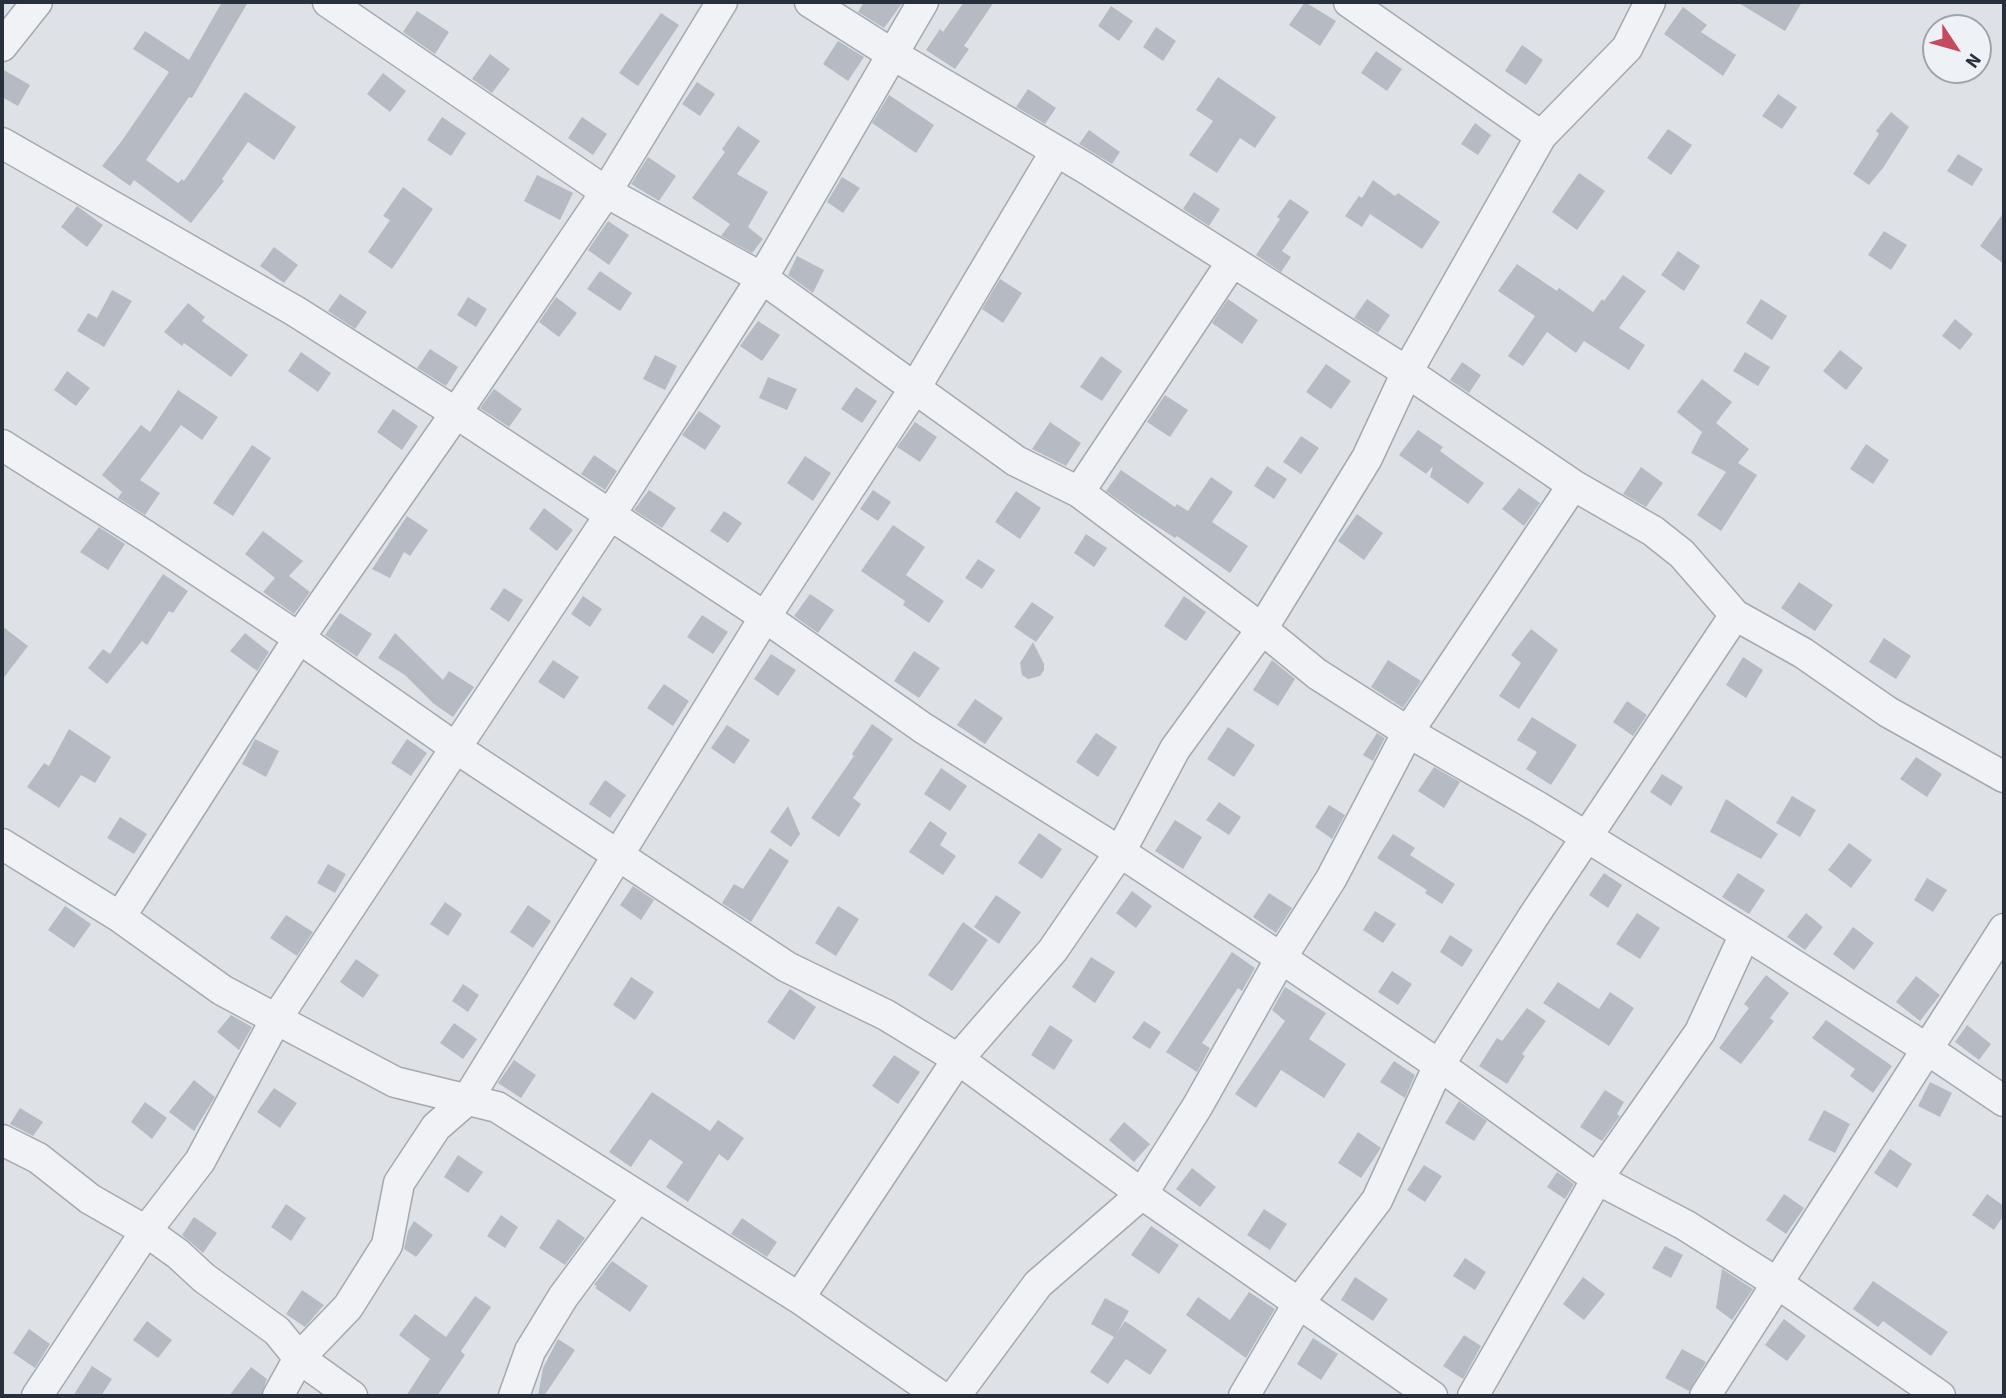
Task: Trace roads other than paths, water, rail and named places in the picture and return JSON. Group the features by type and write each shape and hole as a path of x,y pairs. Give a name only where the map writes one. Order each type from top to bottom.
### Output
{"street":[{"path":"2,46 37,2"},
{"path":"328,2 606,192 762,278 1016,461 1079,492 1262,629 1317,674 1408,732 1745,934 2004,1101"},
{"path":"120,917 299,638 606,192 722,2"},
{"path":"810,2 1056,151 1407,372 1573,485 1653,531 1682,554 1735,615 1803,653 1888,712 2004,777"},
{"path":"37,1396 146,1231 200,1161 276,1019 610,515 762,278 923,2"},
{"path":"1349,2 1541,135"},
{"path":"799,1298 958,1059 1053,950 1120,852 1175,749 1262,629 1367,458 1407,372 1541,135 1627,48 1650,2"},
{"path":"2,143 295,311 456,413 765,617 923,728 1120,852 1281,958 1439,1065 1597,1179 1685,1224 1777,1283 1940,1396"},
{"path":"278,1396 299,1358 348,1307 387,1245 399,1183 436,1127 467,1100 765,617 915,388 1056,151"},
{"path":"1079,492 1232,262"},
{"path":"2,445 146,536 618,857 787,967 887,1015 958,1059 1142,1194 1432,1396"},
{"path":"955,1396 1038,1284 1142,1194 1197,1107 1281,958 1331,879 1408,732 1573,485"},
{"path":"1244,1396 1298,1304 1377,1200 1439,1065 1533,917 1735,615"},
{"path":"2,844 120,917 222,990 396,1083 496,1107 799,1298 940,1396"},
{"path":"1705,1396 2004,929"},
{"path":"1473,1396 1597,1179 1700,1032 1745,934"},
{"path":"2,1140 38,1158 90,1199 146,1231 178,1254 204,1278 277,1331 299,1358 352,1396"},
{"path":"514,1396 530,1351 564,1297 638,1196"}]}
